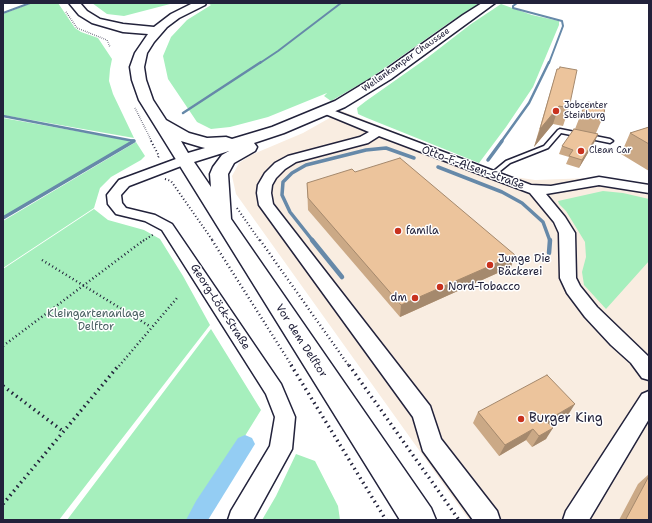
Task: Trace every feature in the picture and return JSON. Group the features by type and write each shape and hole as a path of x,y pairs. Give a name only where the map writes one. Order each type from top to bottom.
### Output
{"main road":[{"path":"74,3 83,13 96,21 123,28 156,31"},
{"name":"Vor dem Delftor","path":"201,3 175,16 156,31 141,53 137,67 139,80 146,100 159,123 184,160 229,213 419,520"},
{"name":"Wellenkamper Chaussee","path":"184,160 278,130 327,111 386,76 467,17 490,3"},
{"path":"159,123 183,137 207,143 226,142 278,130"},
{"path":"229,213 219,174 222,166 228,159 278,130"}],"street":[{"name":"Otto-F.-Alsen-Straße","path":"327,111 378,132 535,190 551,190 599,181 649,189"},
{"path":"378,132 364,140 292,159 280,166 270,176 265,185 264,193 266,205 423,413 431,444 488,520"},
{"name":"Georg-Löck-Straße","path":"184,160 124,183 114,195 115,204 121,211 150,218 167,227 274,390 285,417 281,449 240,520"},
{"path":"535,190 560,220 567,233 569,245 567,265 568,278 573,289 590,312 618,340 638,357 649,372"},
{"path":"575,520 649,400"}],"lane":[{"path":"492,175 508,162 546,147 560,131 610,141"}],"path":[{"path":"157,170 162,177 171,181 203,225 263,318 386,520"},
{"path":"229,213 460,520"},
{"path":"3,346 139,243 167,227"},
{"path":"42,260 151,326"},
{"path":"3,504 151,326 177,298"},
{"path":"3,386 64,432"}],"shaded area":[{"path":"342,111 508,176 535,180 591,178 649,187 649,520 469,520 236,194 232,176 239,163 251,155 303,133"}],"green space":[{"path":"32,3 58,3 75,28 81,32 98,38 112,59 109,81 113,94 134,138 3,115 3,14"},
{"path":"92,3 174,3 124,16 107,14"},
{"path":"480,3 450,22 372,77 331,101 324,96 327,93 268,117 230,127 211,129 197,122 168,79 163,56 171,37 187,20 211,5 209,4"},
{"path":"501,4 532,15 559,21 559,25 533,87 479,163 358,114 357,108 366,101 427,58 471,24"},
{"path":"3,118 121,139 129,141 130,143 3,217"},
{"path":"136,142 145,156 141,160 111,177 100,188 94,208 3,268 3,221"},
{"path":"603,191 623,193 649,199 649,261 606,309 584,285 582,272 586,257 585,242 558,201"},
{"name":"Kleingartenanlage Delftor","path":"94,209 108,220 144,230 160,239 183,276 210,325 59,520 3,520 3,269"},
{"path":"211,329 261,410 193,520 67,520"},
{"path":"296,454 315,461 338,506 340,520 262,520 276,496"}],"building":[{"path":"560,67 577,70 569,108 559,106 540,129 557,69"},
{"path":"588,102 605,105 604,115 582,111"},
{"path":"649,127 649,144 630,133"},
{"path":"574,129 598,134 582,160 569,156 573,150 562,146"},
{"name":"famila","path":"400,158 515,255 401,305 308,198 307,183 352,169 355,172"},
{"name":"Burger King","path":"547,375 575,404 546,421 553,428 539,436 533,429 505,445 478,412"},
{"path":"649,476 649,520 626,519"}],"waterway":[{"path":"3,13 30,3"},
{"path":"260,63 341,3"},
{"path":"517,3 513,6 513,8 562,21 563,26 549,63"},
{"path":"183,113 261,62"},
{"path":"501,142 529,103 549,62"},
{"path":"3,116 134,141"},
{"path":"3,218 134,141"},
{"path":"488,160 502,141"},
{"path":"313,241 290,212 282,195 283,182 292,173 306,165 366,150 386,148 414,158"},
{"path":"438,167 502,192 522,203 543,222 550,241"},
{"path":"312,240 342,277"},
{"path":"549,253 550,241"},
{"path":"197,520 203,508 245,444"}],"place":[{"name":"Jobcenter Steinburg","path":"556,111"},
{"name":"Clean Car","path":"581,151"},
{"name":"famila","path":"398,231"},
{"name":"Junge Die Bäckerei","path":"490,265"},
{"name":"Nord-Tobacco","path":"440,287"},
{"name":"dm","path":"415,298"},
{"name":"Burger King","path":"521,419"}]}
